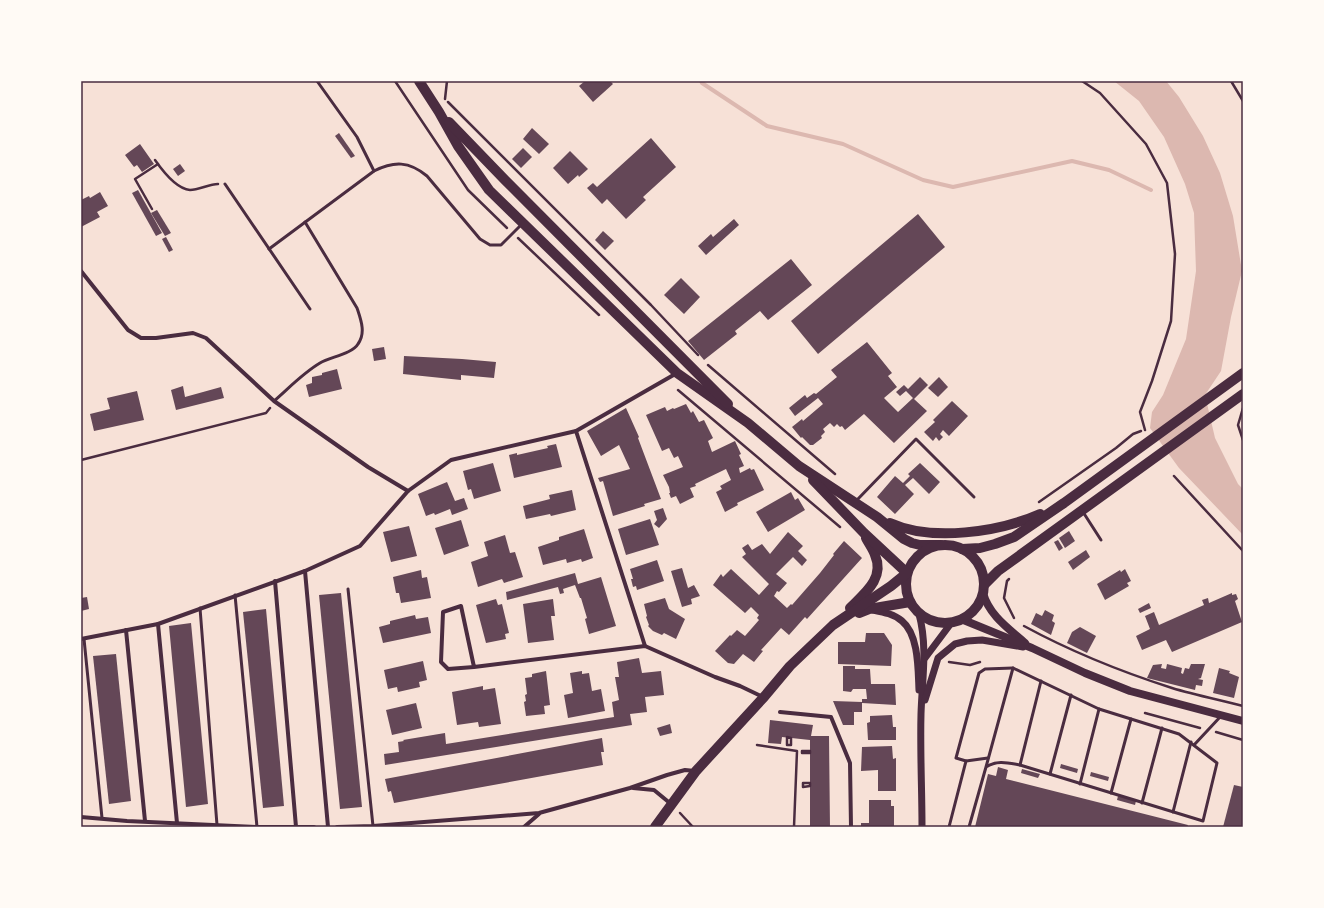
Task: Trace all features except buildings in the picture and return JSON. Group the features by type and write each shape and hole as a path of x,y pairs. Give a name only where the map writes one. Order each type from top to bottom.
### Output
{"main road":[{"path":"419,81 439,112 458,146 489,190 677,373 748,423"},
{"path":"439,112 510,186 748,423 799,466 864,533 907,573"},
{"path":"962,549 980,548 1014,537 1064,503 1152,432 1243,373"},
{"path":"957,621 971,613 979,604 984,589 998,572 1243,394"},
{"path":"799,466 877,517 904,539 912,543 955,546 962,549 976,560 980,568 983,576 985,599 992,612 1007,628 1032,648"},
{"path":"877,517 901,528 929,532 957,533 985,530 1012,524 1038,515 1064,503"},
{"path":"655,827 696,771 764,698 790,666 864,594 873,583 877,576 878,569 876,556 864,533"},
{"path":"941,545 930,548 920,554 912,562 907,573 905,583 906,593 910,602 919,614 935,622 957,621 1032,648 1085,673 1130,691 1243,721"},
{"path":"833,625 891,586 907,573"},
{"path":"833,625 869,609 910,602"}],"street":[{"path":"81,271 128,330 141,338 156,338 193,333 206,338 274,401 368,467 408,491"},
{"path":"83,639 158,624 235,595 306,571 360,546 408,491 452,460 576,431 677,373"},
{"path":"576,431 645,646"},
{"path":"306,571 328,827"},
{"path":"275,581 296,827"},
{"path":"474,667 461,606 443,612 441,662 448,669 474,667 645,646 740,686 764,698"},
{"path":"869,609 898,618 906,625 910,632 917,657 921,714 922,827"},
{"path":"919,614 922,623 925,658 921,714"},
{"path":"925,658 935,643 957,621"},
{"path":"158,624 177,823"},
{"path":"126,630 144,822"},
{"path":"921,714 938,658 955,644 967,641 982,640 1032,648"},
{"path":"780,712 831,717 850,762 851,827"},
{"path":"337,827 373,826 539,813 630,788 667,775 686,770 696,771"},
{"path":"630,788 654,790 672,805"},
{"path":"524,827 539,813"},
{"path":"82,818 258,827 314,827"}],"lane":[{"path":"317,81 357,137 374,171"},
{"path":"269,249 374,171 387,164 404,164 417,168 427,176 480,239 490,245 501,245 523,223"},
{"path":"225,184 310,309"},
{"path":"274,401 309,371 321,363 349,351 358,345 362,334 362,323 358,308 305,222"},
{"path":"855,502 916,439 974,497"},
{"path":"1082,510 1101,540"},
{"path":"348,589 373,826"},
{"path":"235,595 258,827"},
{"path":"200,608 218,825"},
{"path":"83,639 102,818"},
{"path":"969,827 1013,668"},
{"path":"986,767 992,763 1006,762 1020,765 1203,821 1217,763 1179,734 1099,709 1013,668 985,669 979,673 956,758 966,761 988,758"},
{"path":"1020,765 1041,681"},
{"path":"1050,774 1071,696"},
{"path":"1080,784 1099,709"},
{"path":"1173,812 1192,743 1221,716"},
{"path":"1111,793 1131,719"},
{"path":"1142,803 1162,728"},
{"path":"949,827 966,761"}],"path":[{"path":"446,97 447,81"},
{"path":"1082,81 1100,93 1146,144 1167,183 1175,254 1171,321 1152,381 1140,412 1145,430"},
{"path":"1231,81 1243,101"},
{"path":"440,94 652,305 698,355"},
{"path":"155,160 162,170 178,184 190,190 214,184 225,184"},
{"path":"152,209 135,179 158,164"},
{"path":"703,361 840,479"},
{"path":"81,460 266,413 274,401"},
{"path":"1243,408 1238,425 1243,440"},
{"path":"1035,505 1116,448 1133,434 1145,430 1152,432"},
{"path":"1174,476 1243,551"},
{"path":"1012,575 1007,581 1004,598 1016,622"},
{"path":"1022,626 1050,640 1125,671 1173,688 1243,706"},
{"path":"758,745 797,751 794,827"},
{"path":"672,805 693,827"}],"shaded area":[{"path":"1114,81 1166,81 1179,97 1203,136 1220,173 1233,216 1242,271 1231,317 1221,371 1205,395 1215,438 1238,484 1243,489 1243,535 1179,468 1150,428 1152,412 1163,395 1186,339 1196,271 1194,213 1185,184 1164,137 1139,101"}],"waterway":[{"path":"701,81 767,126 843,144 923,180 953,187 1072,161 1109,170 1151,190"}]}
